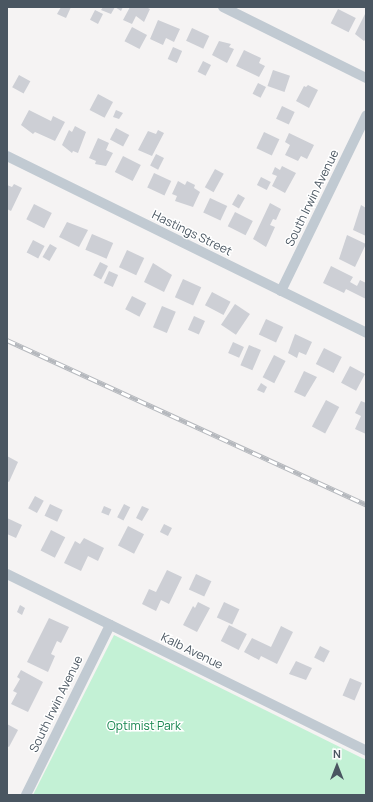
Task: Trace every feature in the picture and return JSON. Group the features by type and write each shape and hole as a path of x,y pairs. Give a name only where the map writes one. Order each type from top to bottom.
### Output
{"street":[{"path":"223,7 366,78"},
{"name":"South Irwin Avenue","path":"282,291 366,116"},
{"name":"Hastings Street","path":"7,156 366,333"},
{"name":"Kalb Avenue","path":"7,574 366,751"},
{"name":"South Irwin Avenue","path":"26,795 110,625"}],"green space":[{"name":"Optimist Park","path":"114,635 366,760 366,795 33,795"}],"building":[{"path":"61,7 71,7 66,18 57,14"},
{"path":"103,7 115,7 111,14 101,10"},
{"path":"115,7 123,7 121,11"},
{"path":"130,7 146,7 150,9 144,22 136,16 132,24 123,20"},
{"path":"338,9 356,18 349,32 331,23"},
{"path":"95,10 103,14 98,24 90,20"},
{"path":"366,12 366,39 364,41 355,34"},
{"path":"158,20 180,29 174,42 166,38 163,45 150,39"},
{"path":"132,27 147,35 139,49 124,41"},
{"path":"192,28 209,36 203,49 186,41"},
{"path":"219,41 231,44 229,47 234,49 227,63 212,55"},
{"path":"173,47 182,51 177,63 168,59"},
{"path":"244,50 261,58 259,63 265,66 259,77 236,66"},
{"path":"203,61 211,65 206,76 198,72"},
{"path":"273,70 290,76 284,92 267,86"},
{"path":"19,75 30,81 24,94 12,87"},
{"path":"258,83 266,87 261,98 253,94"},
{"path":"308,85 318,90 309,108 296,101 304,86 306,87"},
{"path":"98,94 113,102 105,118 90,110"},
{"path":"282,106 295,112 289,125 276,119"},
{"path":"29,110 51,121 53,116 65,122 55,141 35,132 33,134 21,125"},
{"path":"116,110 123,113 119,119 113,117"},
{"path":"75,126 86,132 78,153 73,151 72,153 62,145 69,130 72,132"},
{"path":"116,128 129,135 123,147 110,139"},
{"path":"158,130 164,133 152,156 138,150 148,131 156,134"},
{"path":"264,132 279,139 272,155 256,148"},
{"path":"289,133 314,145 307,159 301,156 298,161 285,155 290,145 285,142"},
{"path":"98,138 109,143 106,150 113,153 106,166 95,164 96,161 89,158"},
{"path":"156,154 164,158 158,170 150,166"},
{"path":"123,156 141,165 133,181 115,172"},
{"path":"282,166 296,173 285,193 272,186 277,176 272,174 275,167 280,170"},
{"path":"215,169 224,174 214,192 205,187"},
{"path":"154,173 171,181 164,196 147,188"},
{"path":"261,177 271,182 267,190 257,185"},
{"path":"178,181 185,185 187,181 195,185 194,188 200,192 193,207 175,201 177,196 172,194"},
{"path":"14,184 22,188 11,211 7,209 7,185 12,187"},
{"path":"238,194 245,198 239,208 232,204"},
{"path":"210,198 227,206 220,221 203,213"},
{"path":"270,203 281,209 276,220 273,219 270,225 275,227 266,247 253,239"},
{"path":"34,204 52,213 44,228 26,219"},
{"path":"361,205 366,208 366,236 353,230"},
{"path":"235,212 253,221 246,235 228,226"},
{"path":"67,222 88,230 79,247 59,237"},
{"path":"92,234 113,243 107,259 85,250"},
{"path":"347,235 366,244 355,267 339,259"},
{"path":"33,240 45,246 38,258 27,252"},
{"path":"50,244 57,248 49,261 43,257"},
{"path":"127,250 144,258 136,275 119,267"},
{"path":"100,262 108,266 101,279 93,275"},
{"path":"153,263 172,275 164,292 144,282"},
{"path":"331,266 353,277 350,282 357,286 360,280 366,283 366,299 346,289 344,293 323,283"},
{"path":"109,271 118,275 113,287 104,283"},
{"path":"183,279 201,287 193,305 175,297"},
{"path":"212,292 231,302 223,315 205,305"},
{"path":"132,296 146,303 139,317 125,309"},
{"path":"235,304 250,314 236,335 221,325"},
{"path":"162,306 176,312 167,333 153,327"},
{"path":"194,316 205,321 199,335 188,330"},
{"path":"266,319 283,327 276,342 259,334"},
{"path":"295,334 312,342 306,355 299,352 297,358 288,353"},
{"path":"233,342 244,347 239,358 228,353"},
{"path":"249,345 261,350 252,370 240,365"},
{"path":"324,348 342,357 334,373 316,364"},
{"path":"274,355 286,361 274,383 263,377"},
{"path":"350,366 365,374 356,391 341,383"},
{"path":"304,371 317,377 305,397 294,392"},
{"path":"261,383 267,387 264,393 257,390"},
{"path":"326,400 339,407 325,434 312,426"},
{"path":"361,401 366,403 366,434 355,429 361,416 355,413"},
{"path":"7,456 18,462 9,482 7,481"},
{"path":"35,496 44,501 37,513 28,508"},
{"path":"50,504 63,510 57,522 45,516"},
{"path":"124,504 130,507 123,521 117,517"},
{"path":"104,506 111,509 109,516 101,512"},
{"path":"142,506 149,509 142,521 136,518"},
{"path":"7,518 22,525 16,538 7,534"},
{"path":"164,524 172,528 168,536 160,532"},
{"path":"128,526 144,534 134,554 118,546"},
{"path":"51,530 65,537 55,558 41,550"},
{"path":"84,538 104,548 98,561 88,556 81,571 64,563 75,541 80,544"},
{"path":"167,570 182,577 169,604 161,600 156,611 142,604 149,589 156,592"},
{"path":"196,574 211,581 204,597 189,589"},
{"path":"198,602 210,608 197,632 183,625 193,606 195,608"},
{"path":"224,602 239,609 232,625 217,617"},
{"path":"20,605 25,608 22,615 17,612"},
{"path":"49,618 69,627 61,643 57,641 51,654 55,656 48,672 27,662"},
{"path":"229,625 247,634 239,650 221,641"},
{"path":"281,626 293,632 277,664 261,656 259,660 244,652 252,638 271,647"},
{"path":"320,646 330,651 324,663 314,658"},
{"path":"296,661 312,668 306,680 289,674"},
{"path":"21,670 43,682 28,712 11,704 17,693 13,691 20,679 17,677"},
{"path":"350,678 362,683 355,701 343,695"},
{"path":"7,724 18,730 9,747 7,746"}],"railway":[{"path":"7,340 366,504"}]}
